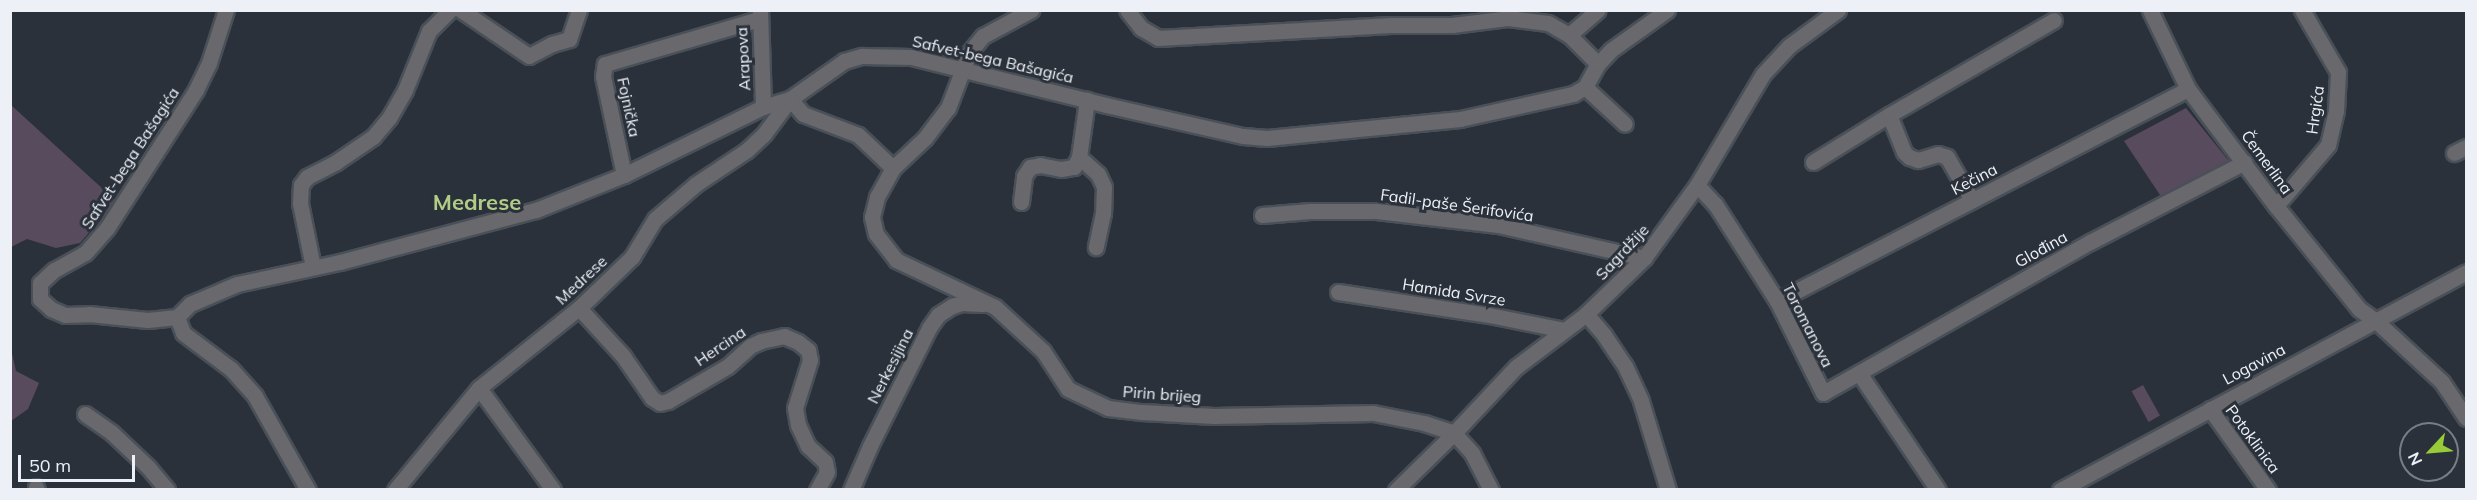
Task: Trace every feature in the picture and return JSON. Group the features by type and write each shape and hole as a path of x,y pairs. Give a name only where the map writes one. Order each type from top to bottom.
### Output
{"street":[{"name":"Safvet-bega Bašagića","path":"226,10 209,63 196,90 107,228 85,253 48,274 39,288 40,299 44,304 65,315 89,314 148,320 177,317 190,304 237,284 536,210 624,175 763,107 790,99 844,61 862,57 911,57 1243,136 1267,138 1460,119 1558,99 1586,87"},
{"path":"313,267 300,203 302,185 307,177 336,162 373,137 389,118 405,90 429,31 450,10"},
{"path":"461,10 529,56 552,44 569,39 579,10"},
{"name":"Pirin brijeg","path":"1031,10 983,36 969,52 948,108 893,168 877,197 872,217 876,234 896,260 995,307 1043,351 1068,389 1108,408 1214,416 1373,413 1424,423 1454,433"},
{"path":"1127,10 1142,28 1158,38 1390,25 1454,17 1508,18 1548,23 1569,35 1598,64"},
{"path":"1382,10 1390,25"},
{"path":"1569,35 1598,10"},
{"path":"1625,124 1586,87 1598,64 1616,45 1666,10"},
{"name":"Sagrdžije","path":"1396,489 1454,433 1516,367 1586,314 1644,258 1697,185 1763,74 1789,46 1838,10"},
{"name":"Čemerlina","path":"2151,10 2188,89 2276,206 2359,309 2375,320 2442,382 2466,418"},
{"name":"Hrgića","path":"2276,206 2328,145 2336,111 2338,72 2302,10"},
{"name":"Arapova","path":"759,15 763,107"},
{"name":"Fojnička","path":"624,175 603,76 604,63 759,15"},
{"path":"1812,162 2054,20"},
{"name":"Kečina","path":"1777,301 2188,89"},
{"path":"790,99 803,114 858,135 893,168"},
{"name":"Medrese","path":"395,489 479,388 579,308 632,257 656,219 696,184 747,150 764,134 790,99"},
{"path":"1021,202 1024,176 1030,167 1040,165 1061,169 1074,167 1079,156 1088,100"},
{"path":"1889,115 1904,152 1909,157 1918,160 1938,154 1947,157 1972,200"},
{"path":"1079,156 1098,174 1104,187 1103,213 1096,247"},
{"name":"Glođina","path":"1859,373 2090,242 2245,162"},
{"name":"Toromanova","path":"1697,185 1715,204 1777,301 1823,393 1859,373 1938,489"},
{"name":"Fadil-paše Šerifovića","path":"1262,215 1310,211 1376,211 1498,225 1644,258"},
{"name":"Logavina","path":"2063,489 2466,272"},
{"name":"Hamida Svrze","path":"1338,292 1489,315 1564,330"},
{"name":"Nerkesijina","path":"851,489 920,345 938,315 962,303 995,307"},
{"name":"Hercina","path":"579,308 623,356 652,398 660,403 668,401 728,366 750,346 761,341 784,336 798,342 808,350 810,360 795,408 798,425 808,446 825,462 827,472 817,489"},
{"path":"1586,314 1604,335 1625,366 1641,401 1668,489"},
{"path":"177,317 178,325 183,333 231,369 255,396 308,489"},
{"path":"479,388 553,489"},
{"name":"Potoklinica","path":"2210,409 2268,489"},
{"path":"85,414 112,432 167,489"},
{"path":"1454,433 1472,453 1491,489"}],"shaded area":[{"path":"11,105 116,201 80,243 56,248 27,239 11,247"},
{"path":"2186,108 2233,166 2164,201 2124,141"},
{"path":"11,349 16,371 39,383 28,409 11,421"},
{"path":"2143,385 2160,416 2149,422 2132,391"}],"district":[{"name":"Medrese","path":"477,203"}]}
